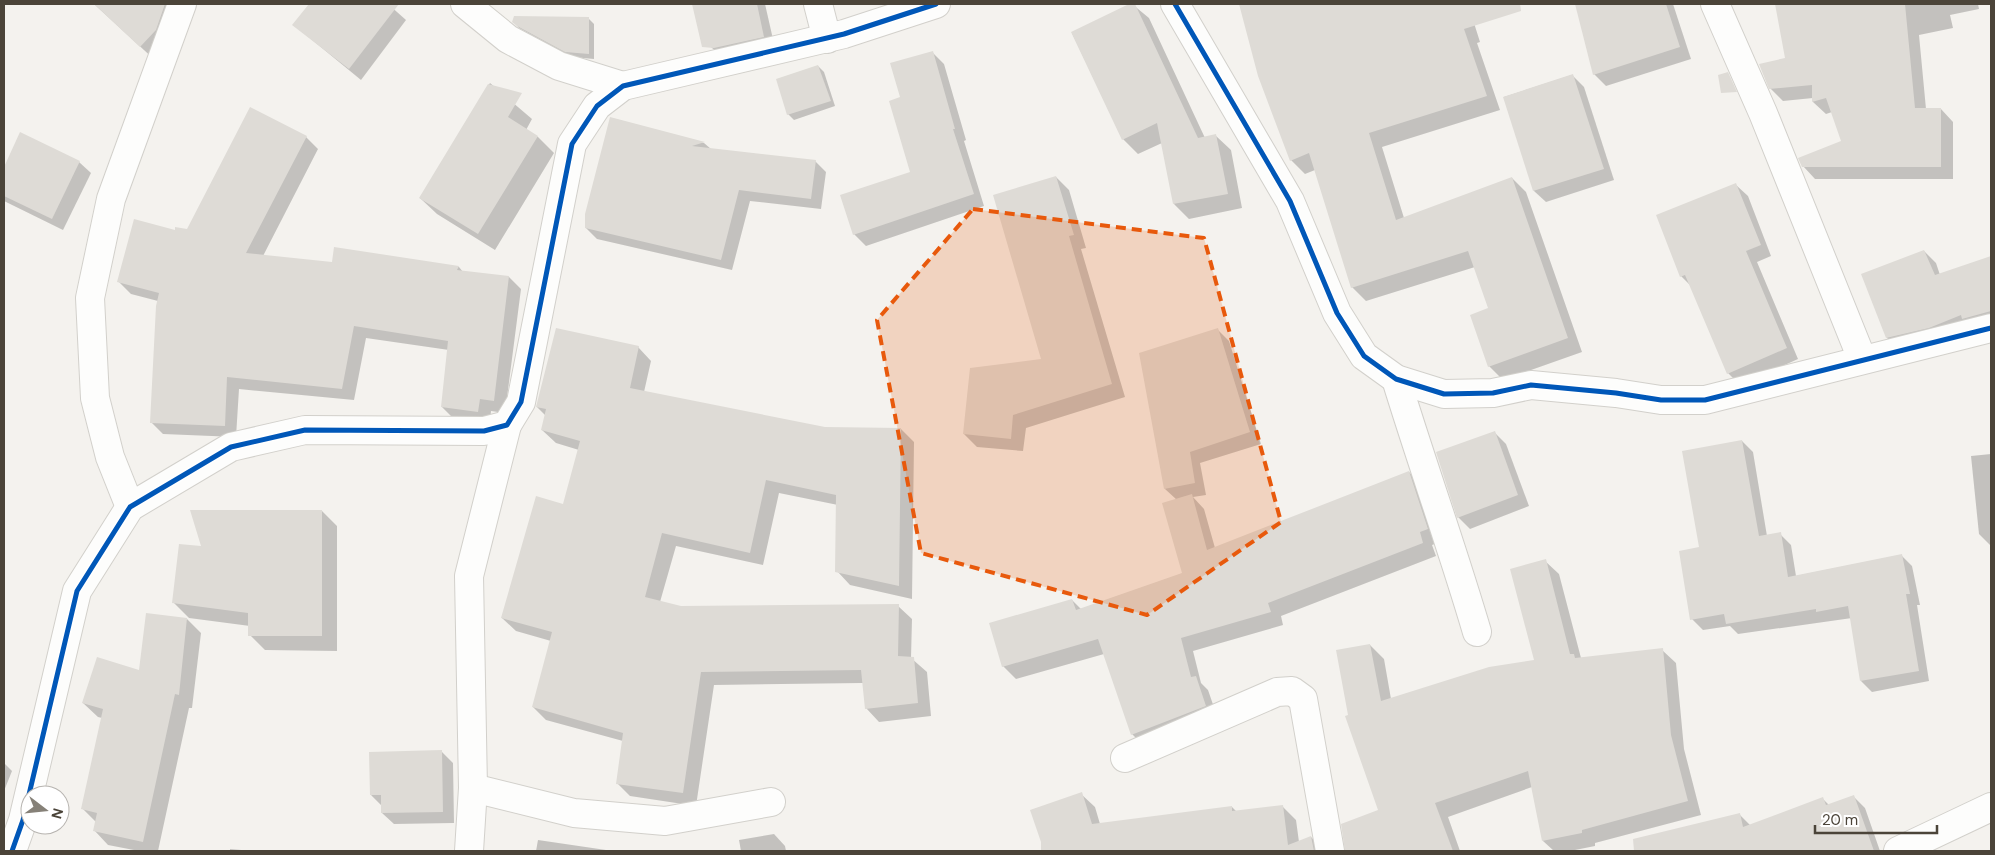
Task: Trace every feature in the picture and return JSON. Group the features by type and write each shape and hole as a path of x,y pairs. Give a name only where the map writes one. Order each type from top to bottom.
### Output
{"street":[{"path":"130,507 110,457 94,398 90,298 111,199 182,4"},
{"path":"464,4 508,39 559,66 623,86"},
{"path":"818,4 827,39"},
{"path":"469,851 474,788 469,576 507,425 521,402 572,144 597,106 623,86 827,39 936,4"},
{"path":"1175,4 1290,201 1337,313 1364,356 1396,379 1444,394 1493,393 1531,385 1616,393 1661,400 1705,400 1991,328"},
{"path":"1715,4 1763,113 1862,359"},
{"path":"1396,379 1421,461 1457,563 1477,632"},
{"path":"12,851 23,820 77,591 130,507 231,447 305,430 484,432 507,425"},
{"path":"1125,758 1277,692 1292,691 1303,698 1330,851"},
{"path":"474,788 574,813 665,821 771,802"},
{"path":"1898,851 1991,807"}],"highlighted area":[{"path":"973,209 1204,238 1281,522 1147,615 921,553 877,320"}],"building":[{"path":"94,4 165,4 156,30 140,47"},
{"path":"309,4 399,4 349,69 292,25"},
{"path":"692,4 757,4 764,37 714,48 702,47"},
{"path":"1129,4 1135,4 1198,138 1216,134 1228,194 1173,204 1157,123 1122,140 1071,32"},
{"path":"1239,4 1520,4 1521,11 1464,29 1487,96 1369,133 1396,220 1512,177 1568,338 1488,367 1470,315 1488,308 1468,251 1351,288 1309,153 1290,161 1258,76"},
{"path":"1575,4 1666,4 1680,47 1593,75"},
{"path":"1775,4 1905,4 1915,108 1941,108 1941,167 1802,167 1798,158 1841,141 1826,98 1812,102 1812,85 1769,89 1759,64 1785,58"},
{"path":"514,16 589,17 589,54 565,52 517,26 512,22"},
{"path":"933,51 955,129 953,129 974,194 853,235 840,195 910,172 889,101 900,97 890,63"},
{"path":"818,65 831,101 787,115 776,79"},
{"path":"1728,72 1737,92 1721,93 1718,75"},
{"path":"1573,74 1604,169 1533,191 1503,97"},
{"path":"488,84 522,93 508,117 538,136 478,234 419,198"},
{"path":"250,107 307,136 246,253 332,262 334,247 459,266 457,270 509,276 494,401 480,399 478,412 441,407 448,341 354,326 342,389 227,377 225,426 150,423 156,306 159,293 117,282 134,219 175,230 175,227 187,229"},
{"path":"610,117 705,142 692,146 816,160 811,199 739,190 721,260 585,228 585,214"},
{"path":"20,132 80,161 52,219 4,196 4,167"},
{"path":"1056,176 1074,235 1069,236 1112,384 1013,415 1011,439 963,434 970,368 1041,359 993,195"},
{"path":"1736,183 1761,245 1746,251 1787,348 1727,374 1685,275 1680,277 1656,215"},
{"path":"1924,250 1935,275 1991,256 1991,311 1962,319 1961,315 1929,328 1886,338 1861,274"},
{"path":"556,328 639,346 630,388 825,427 901,428 899,586 835,572 836,495 766,480 750,553 662,533 645,597 681,606 899,604 898,656 914,657 918,703 865,709 861,670 701,672 683,793 616,784 623,733 532,707 552,632 501,618 536,496 563,504 580,441 541,430 546,409 536,407"},
{"path":"1218,328 1250,432 1190,452 1195,483 1164,489 1139,353"},
{"path":"1495,431 1518,495 1457,518 1436,452"},
{"path":"1742,440 1759,536 1781,532 1788,577 1902,554 1910,594 1906,594 1919,671 1860,681 1848,606 1816,612 1816,609 1726,624 1724,614 1690,620 1679,551 1699,547 1682,451"},
{"path":"1409,471 1428,529 1420,532 1423,543 1268,603 1271,612 1181,638 1191,677 1196,676 1206,706 1131,735 1098,639 1002,667 989,623 1072,599 1076,610 1182,573 1162,503 1192,494 1207,550"},
{"path":"190,510 322,510 322,636 248,636 248,613 172,603 179,544 201,546"},
{"path":"1546,559 1570,654 1574,654 1575,658 1663,648 1671,735 1688,801 1582,830 1582,833 1542,841 1528,771 1435,803 1453,851 1345,851 1341,824 1378,810 1345,716 1348,715 1336,650 1370,644 1381,701 1489,667 1534,660 1510,569"},
{"path":"146,613 187,618 179,695 175,694 143,842 93,831 97,813 81,809 103,709 82,703 97,657 139,670"},
{"path":"442,750 443,812 381,813 381,795 370,795 369,752"},
{"path":"1082,792 1092,824 1232,806 1232,811 1283,805 1288,845 1311,836 1314,851 1041,851 1041,842 1030,810"},
{"path":"1854,795 1874,851 1634,851 1633,839 1740,813 1743,827 1823,797 1826,805"}],"cycle path":[{"path":"12,851 23,820 77,591 130,507 231,447 305,430 484,431 507,425 521,402 572,144 597,106 623,86 844,34 936,4"},
{"path":"1175,4 1290,201 1337,313 1364,356 1396,379 1444,394 1493,393 1531,385 1616,393 1661,400 1705,400 1991,328"}]}
